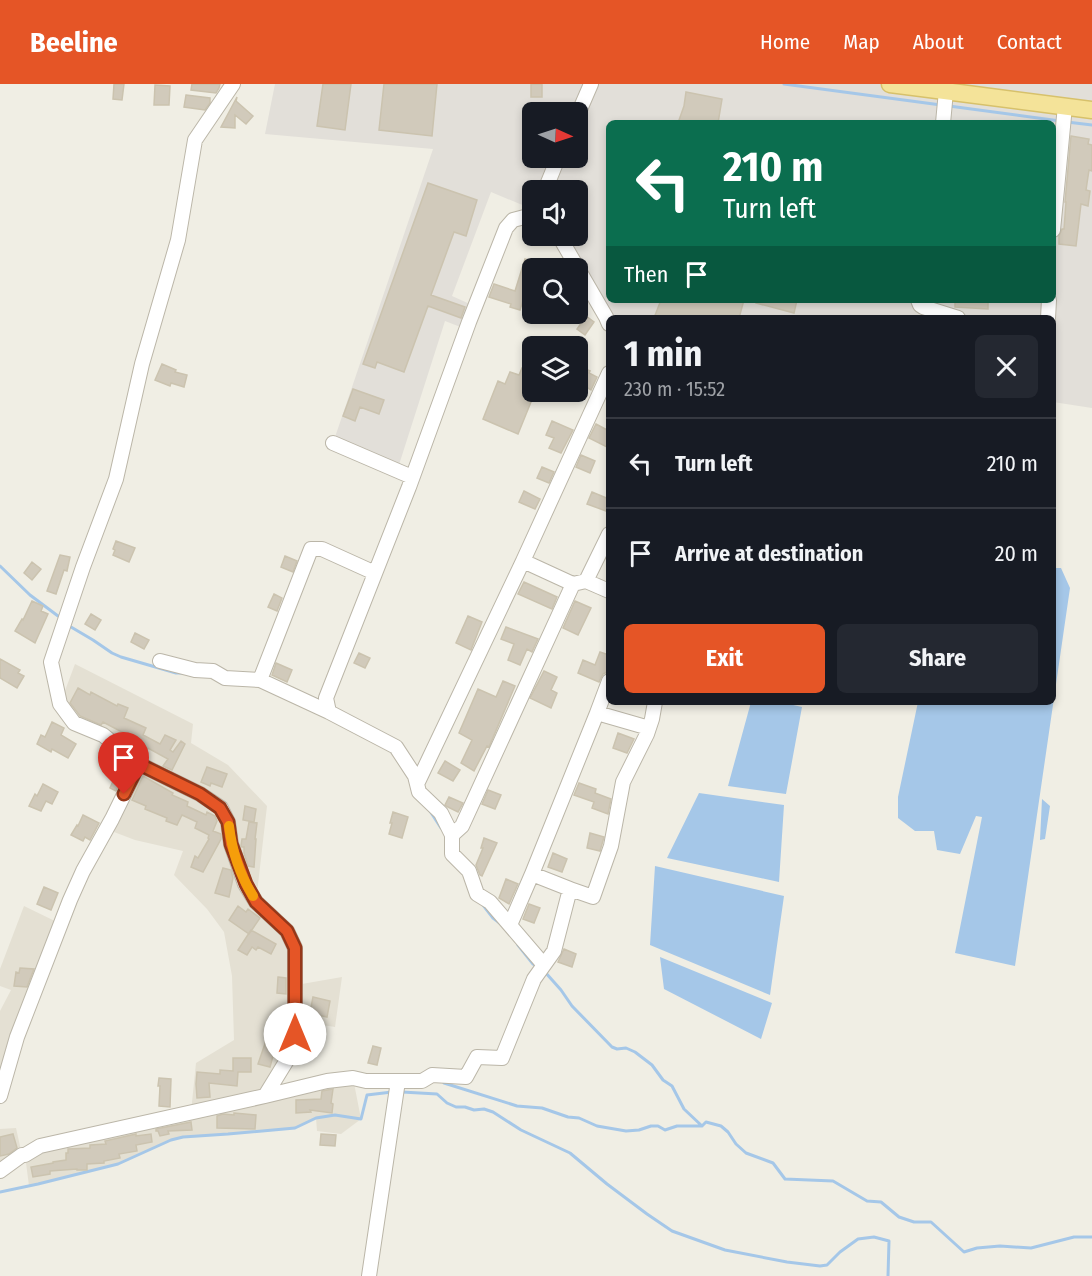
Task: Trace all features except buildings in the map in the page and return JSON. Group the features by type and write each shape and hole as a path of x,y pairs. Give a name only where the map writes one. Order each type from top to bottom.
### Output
{"main road":[{"path":"890,84 1092,110"}],"street":[{"path":"234,84 195,140 178,240 142,364 116,479 51,662 60,704 74,723 103,735 139,764 200,794 220,808 228,822 231,844 246,884 256,902 287,931 295,948 295,1047 265,1096"},
{"path":"583,102 591,84"},
{"path":"943,120 946,91"},
{"path":"1056,199 1065,106"},
{"path":"329,712 326,698 412,477 469,322 506,228 513,220 522,218"},
{"path":"565,246 606,317"},
{"path":"919,303 922,307 948,315"},
{"path":"417,784 523,561 606,379"},
{"path":"333,443 412,477"},
{"path":"452,835 462,826 580,583 606,539"},
{"path":"260,680 311,549 322,549 375,573"},
{"path":"523,561 580,583 606,590"},
{"path":"160,661 195,670 213,671 225,678 260,680 396,747 415,776 419,792 441,813 452,835 452,854 469,871 477,894 490,902 544,965"},
{"path":"510,925 606,689"},
{"path":"532,874 593,897 611,846 623,782 649,728 654,705"},
{"path":"597,713 649,728"},
{"path":"0,1096 17,1037 67,908 83,871 139,764"},
{"path":"0,1171 22,1155 40,1146 327,1082 353,1078 397,1088 422,1081 432,1075 466,1077 477,1057 502,1058 534,979 554,951 570,889"},
{"path":"369,1276 397,1088"}],"shaded area":[{"path":"275,84 1092,84 1092,408 1056,402 1056,315 612,315 588,280 588,258 573,258 565,246 588,246 588,180 522,180 522,205 491,192 452,296 472,305 463,328 445,321 397,471 333,443 433,149 265,134"},
{"path":"75,664 193,724 191,743 228,765 267,806 256,902 287,931 296,985 342,977 335,1027 296,1021 295,1047 265,1096 353,1078 361,1119 341,1134 317,1131 316,1118 295,1128 183,1137 171,1140 118,1164 29,1186 25,1155 191,1112 196,1063 234,1040 232,976 224,932 207,909 174,875 183,851 135,840 114,832 128,787 139,764 60,704"},
{"path":"24,906 61,924 0,1096 0,1011 11,990 0,986 0,969"},
{"path":"16,1128 22,1155 0,1171 0,1129"}],"water":[{"path":"1056,568 1061,568 1070,588 1056,684"},
{"path":"750,705 802,707 786,794 728,786"},
{"path":"917,705 1053,705 1015,966 955,953 982,817 976,816 960,854 937,850 934,831 915,831 898,818 898,797"},
{"path":"699,793 784,805 779,882 667,858"},
{"path":"1042,799 1050,806 1045,839 1040,840"},
{"path":"655,866 784,896 770,995 650,945"},
{"path":"660,957 772,1003 761,1039 664,989"}],"waterway":[{"path":"784,84 941,105"},
{"path":"949,106 1053,120"},
{"path":"1056,120 1060,121"},
{"path":"1067,122 1092,125"},
{"path":"0,566 30,595 58,616"},
{"path":"71,627 121,657 176,673 184,673"},
{"path":"430,811 441,828"},
{"path":"483,905 501,924"},
{"path":"518,945 538,967"},
{"path":"545,972 572,1006 612,1047 626,1048 635,1052 652,1065 663,1080 672,1086 684,1109 702,1126 706,1122 721,1126 746,1153 773,1163 785,1179 833,1181 867,1201 881,1202 899,1217 914,1222 931,1222 964,1252 977,1248 1000,1246 1031,1248 1074,1237 1092,1237"},
{"path":"444,1083 517,1106 542,1108 568,1117 579,1118 597,1126 626,1131 651,1126 658,1126 665,1130 677,1126 702,1126"},
{"path":"0,1192 118,1164 171,1140 183,1137 295,1128 316,1118 335,1115 361,1119 367,1095 392,1092"},
{"path":"402,1092 437,1094 456,1107 493,1112 521,1130 570,1153 607,1184 672,1231 725,1250 820,1266 827,1265 858,1239 874,1237 889,1241 888,1276"}],"slow traffic":[{"path":"229,826 231,844 253,896"}],"route":[{"path":"124,794 139,764 200,794 220,808 228,822 231,844 246,884 256,902 287,931 295,948 295,1034"}]}
